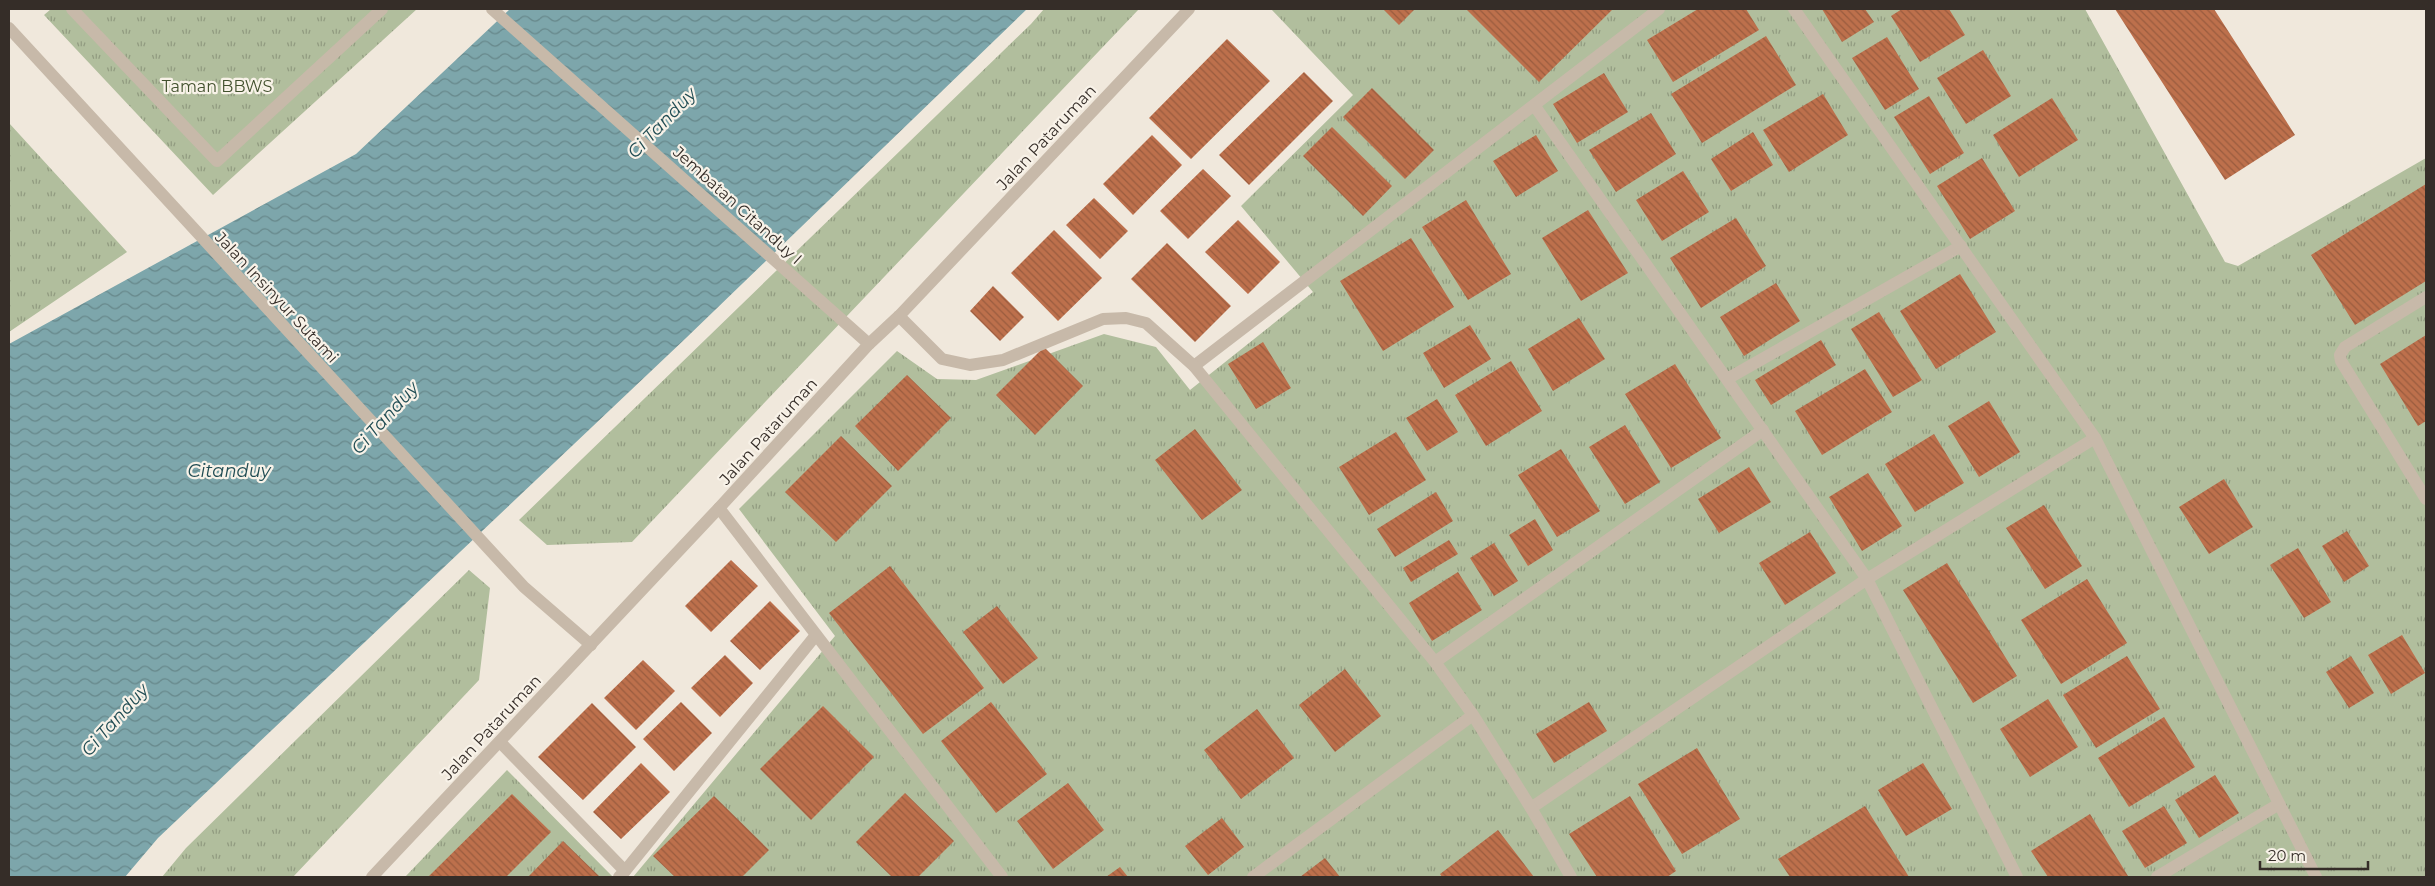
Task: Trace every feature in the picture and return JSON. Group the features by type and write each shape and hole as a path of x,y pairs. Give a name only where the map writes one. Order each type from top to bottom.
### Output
{"street":[{"path":"72,9 217,162 382,9"},
{"name":"Jembatan Citanduy I","path":"492,9 869,344"},
{"name":"Jalan Pataruman","path":"372,877 719,508 869,344 900,316 1190,9"},
{"path":"1194,366 1659,9"},
{"path":"1794,9 2095,438 2316,877"},
{"name":"Jalan Insinyur Sutami","path":"9,28 116,148 524,587 591,645"},
{"path":"1534,105 1867,579 2017,877"},
{"path":"1727,379 1961,246"},
{"path":"2426,297 2345,347 2340,355 2341,361 2426,499"},
{"path":"900,316 942,359 970,364 1003,360 1103,319 1126,318 1146,323 1194,366 1435,662 1473,715 1531,808 1570,877"},
{"path":"1435,662 1763,430"},
{"path":"1531,808 1867,579 2095,438"},
{"path":"719,508 1002,877"},
{"path":"500,742 622,874 816,635"},
{"path":"1254,877 1473,715"},
{"path":"2157,877 2279,804"}],"green space":[{"name":"Taman BBWS","path":"51,9 417,9 213,195 44,15"},
{"path":"1044,9 1139,9 632,542 547,545 519,520 1031,24"},
{"path":"1271,9 2085,9 2225,262 2238,266 2426,158 2426,877 633,877 835,636 739,509 897,351 937,379 976,380 1104,334 1156,347 1190,390 1313,292 1241,206 1353,95"},
{"path":"9,123 127,252 9,332"},
{"path":"469,570 490,588 479,680 293,877 162,877 186,848"},
{"path":"507,770 613,877 405,877"}],"water":[{"name":"Citanduy","path":"510,9 1027,9 686,338 158,838 125,877 9,877 9,344 356,154"}],"building":[{"path":"1383,9 1415,9 1399,25"},
{"path":"1466,9 1613,9 1539,82"},
{"path":"1698,9 1746,9 1759,30 1673,82 1647,40"},
{"path":"1822,9 1865,9 1874,22 1842,42"},
{"path":"1902,9 1949,9 1965,35 1920,62 1891,16"},
{"path":"2115,9 2214,9 2295,135 2225,180"},
{"path":"1766,36 1796,85 1702,143 1671,94"},
{"path":"1887,37 1919,89 1885,110 1852,58"},
{"path":"1227,39 1270,81 1191,159 1149,118"},
{"path":"1983,50 2011,96 1966,124 1937,78"},
{"path":"1304,72 1333,101 1249,185 1219,155"},
{"path":"1604,73 1628,112 1577,143 1553,104"},
{"path":"1372,88 1434,150 1405,179 1343,117"},
{"path":"1823,94 1848,135 1789,172 1763,130"},
{"path":"1929,96 1964,153 1930,174 1894,117"},
{"path":"2052,98 2078,140 2019,177 1993,135"},
{"path":"1651,113 1676,154 1616,192 1589,150"},
{"path":"1332,127 1392,186 1363,216 1303,156"},
{"path":"1753,132 1773,165 1731,191 1711,159"},
{"path":"1152,135 1182,165 1133,215 1103,184"},
{"path":"1536,135 1558,171 1516,197 1493,161"},
{"path":"1982,158 2015,211 1970,239 1937,186"},
{"path":"1203,169 1231,196 1188,239 1160,211"},
{"path":"1683,171 1709,212 1662,241 1636,200"},
{"path":"2426,184 2426,281 2355,325 2311,255"},
{"path":"1094,198 1128,231 1100,259 1066,225"},
{"path":"1466,200 1511,274 1468,300 1422,227"},
{"path":"1588,210 1628,273 1581,301 1542,238"},
{"path":"1736,218 1766,266 1701,308 1670,258"},
{"path":"1238,220 1280,262 1248,294 1205,252"},
{"path":"1054,230 1102,278 1058,321 1011,273"},
{"path":"1411,238 1454,307 1383,351 1340,281"},
{"path":"1167,243 1231,306 1195,342 1131,279"},
{"path":"1960,274 1996,332 1936,369 1900,311"},
{"path":"1776,283 1800,321 1744,356 1720,317"},
{"path":"993,286 1024,317 1000,341 970,311"},
{"path":"1879,312 1922,380 1893,397 1851,329"},
{"path":"1579,318 1605,359 1553,391 1528,349"},
{"path":"1470,325 1491,359 1444,388 1423,353"},
{"path":"2426,335 2426,421 2418,426 2380,364"},
{"path":"1821,340 1836,365 1771,405 1755,380"},
{"path":"1263,342 1291,388 1256,409 1228,364"},
{"path":"1044,347 1083,386 1035,435 996,395"},
{"path":"1511,361 1542,411 1486,446 1455,395"},
{"path":"1675,364 1721,438 1671,468 1625,394"},
{"path":"1865,369 1892,412 1822,455 1795,411"},
{"path":"907,375 951,418 898,471 855,426"},
{"path":"1437,399 1458,432 1427,451 1406,418"},
{"path":"1989,401 2020,452 1979,477 1948,426"},
{"path":"1625,425 1660,482 1625,504 1589,447"},
{"path":"1195,429 1242,490 1202,520 1155,460"},
{"path":"1396,432 1426,480 1369,515 1339,467"},
{"path":"1934,434 1964,483 1915,512 1885,464"},
{"path":"841,436 892,486 836,542 785,492"},
{"path":"1561,449 1600,511 1557,537 1518,475"},
{"path":"1749,467 1771,502 1719,533 1698,499"},
{"path":"1868,473 1902,526 1862,551 1829,497"},
{"path":"2224,479 2253,527 2209,554 2179,507"},
{"path":"1436,492 1453,521 1395,557 1377,529"},
{"path":"2044,505 2082,566 2045,589 2006,528"},
{"path":"1535,519 1553,550 1528,566 1509,535"},
{"path":"2347,531 2369,566 2344,582 2322,546"},
{"path":"1810,532 1836,573 1785,605 1759,563"},
{"path":"1449,540 1458,554 1411,582 1403,568"},
{"path":"1494,543 1518,581 1494,596 1470,558"},
{"path":"2298,548 2331,602 2304,618 2270,565"},
{"path":"731,560 758,586 711,632 685,606"},
{"path":"1947,563 2017,676 1973,703 1903,590"},
{"path":"890,566 984,688 923,734 829,613"},
{"path":"1458,572 1482,610 1432,641 1409,603"},
{"path":"2087,579 2127,643 2061,684 2021,620"},
{"path":"770,601 800,631 760,670 730,641"},
{"path":"997,606 1038,658 1003,684 963,632"},
{"path":"2402,635 2425,673 2391,694 2368,655"},
{"path":"725,655 753,683 720,717 691,688"},
{"path":"2127,656 2160,709 2096,748 2063,695"},
{"path":"2351,656 2374,693 2349,708 2326,672"},
{"path":"643,660 675,691 636,730 604,698"},
{"path":"1345,669 1381,716 1335,752 1299,705"},
{"path":"2048,699 2078,747 2030,777 2000,729"},
{"path":"681,702 712,733 674,771 643,739"},
{"path":"991,702 1047,774 996,813 941,741"},
{"path":"1589,702 1607,731 1554,763 1536,734"},
{"path":"592,703 636,747 583,800 538,757"},
{"path":"823,706 874,757 811,820 760,769"},
{"path":"1257,709 1294,758 1241,799 1204,750"},
{"path":"2164,717 2195,767 2129,807 2098,758"},
{"path":"1697,748 1740,819 1682,854 1638,784"},
{"path":"641,763 670,792 621,839 593,812"},
{"path":"1923,763 1952,809 1906,836 1878,790"},
{"path":"2215,775 2239,813 2199,838 2175,800"},
{"path":"1068,783 1104,830 1053,869 1017,821"},
{"path":"905,793 954,841 918,877 892,877 856,842"},
{"path":"512,794 551,832 506,877 428,877"},
{"path":"714,796 769,850 742,877 675,877 653,856"},
{"path":"1630,796 1676,871 1667,877 1597,877 1569,834"},
{"path":"1865,806 1909,877 1790,877 1778,859"},
{"path":"2164,806 2187,843 2145,868 2122,831"},
{"path":"2090,814 2128,876 2048,877 2031,851"},
{"path":"1222,818 1244,847 1208,875 1185,846"},
{"path":"1498,830 1534,877 1442,877 1440,874"},
{"path":"563,841 600,877 528,877"},
{"path":"1325,858 1340,877 1300,877"},
{"path":"1120,867 1128,877 1106,877"}],"water label":[{"name":"Ci Tanduy","path":"662,123"},
{"name":"Ci Tanduy","path":"385,418"},
{"name":"Ci Tanduy","path":"115,720"}]}
